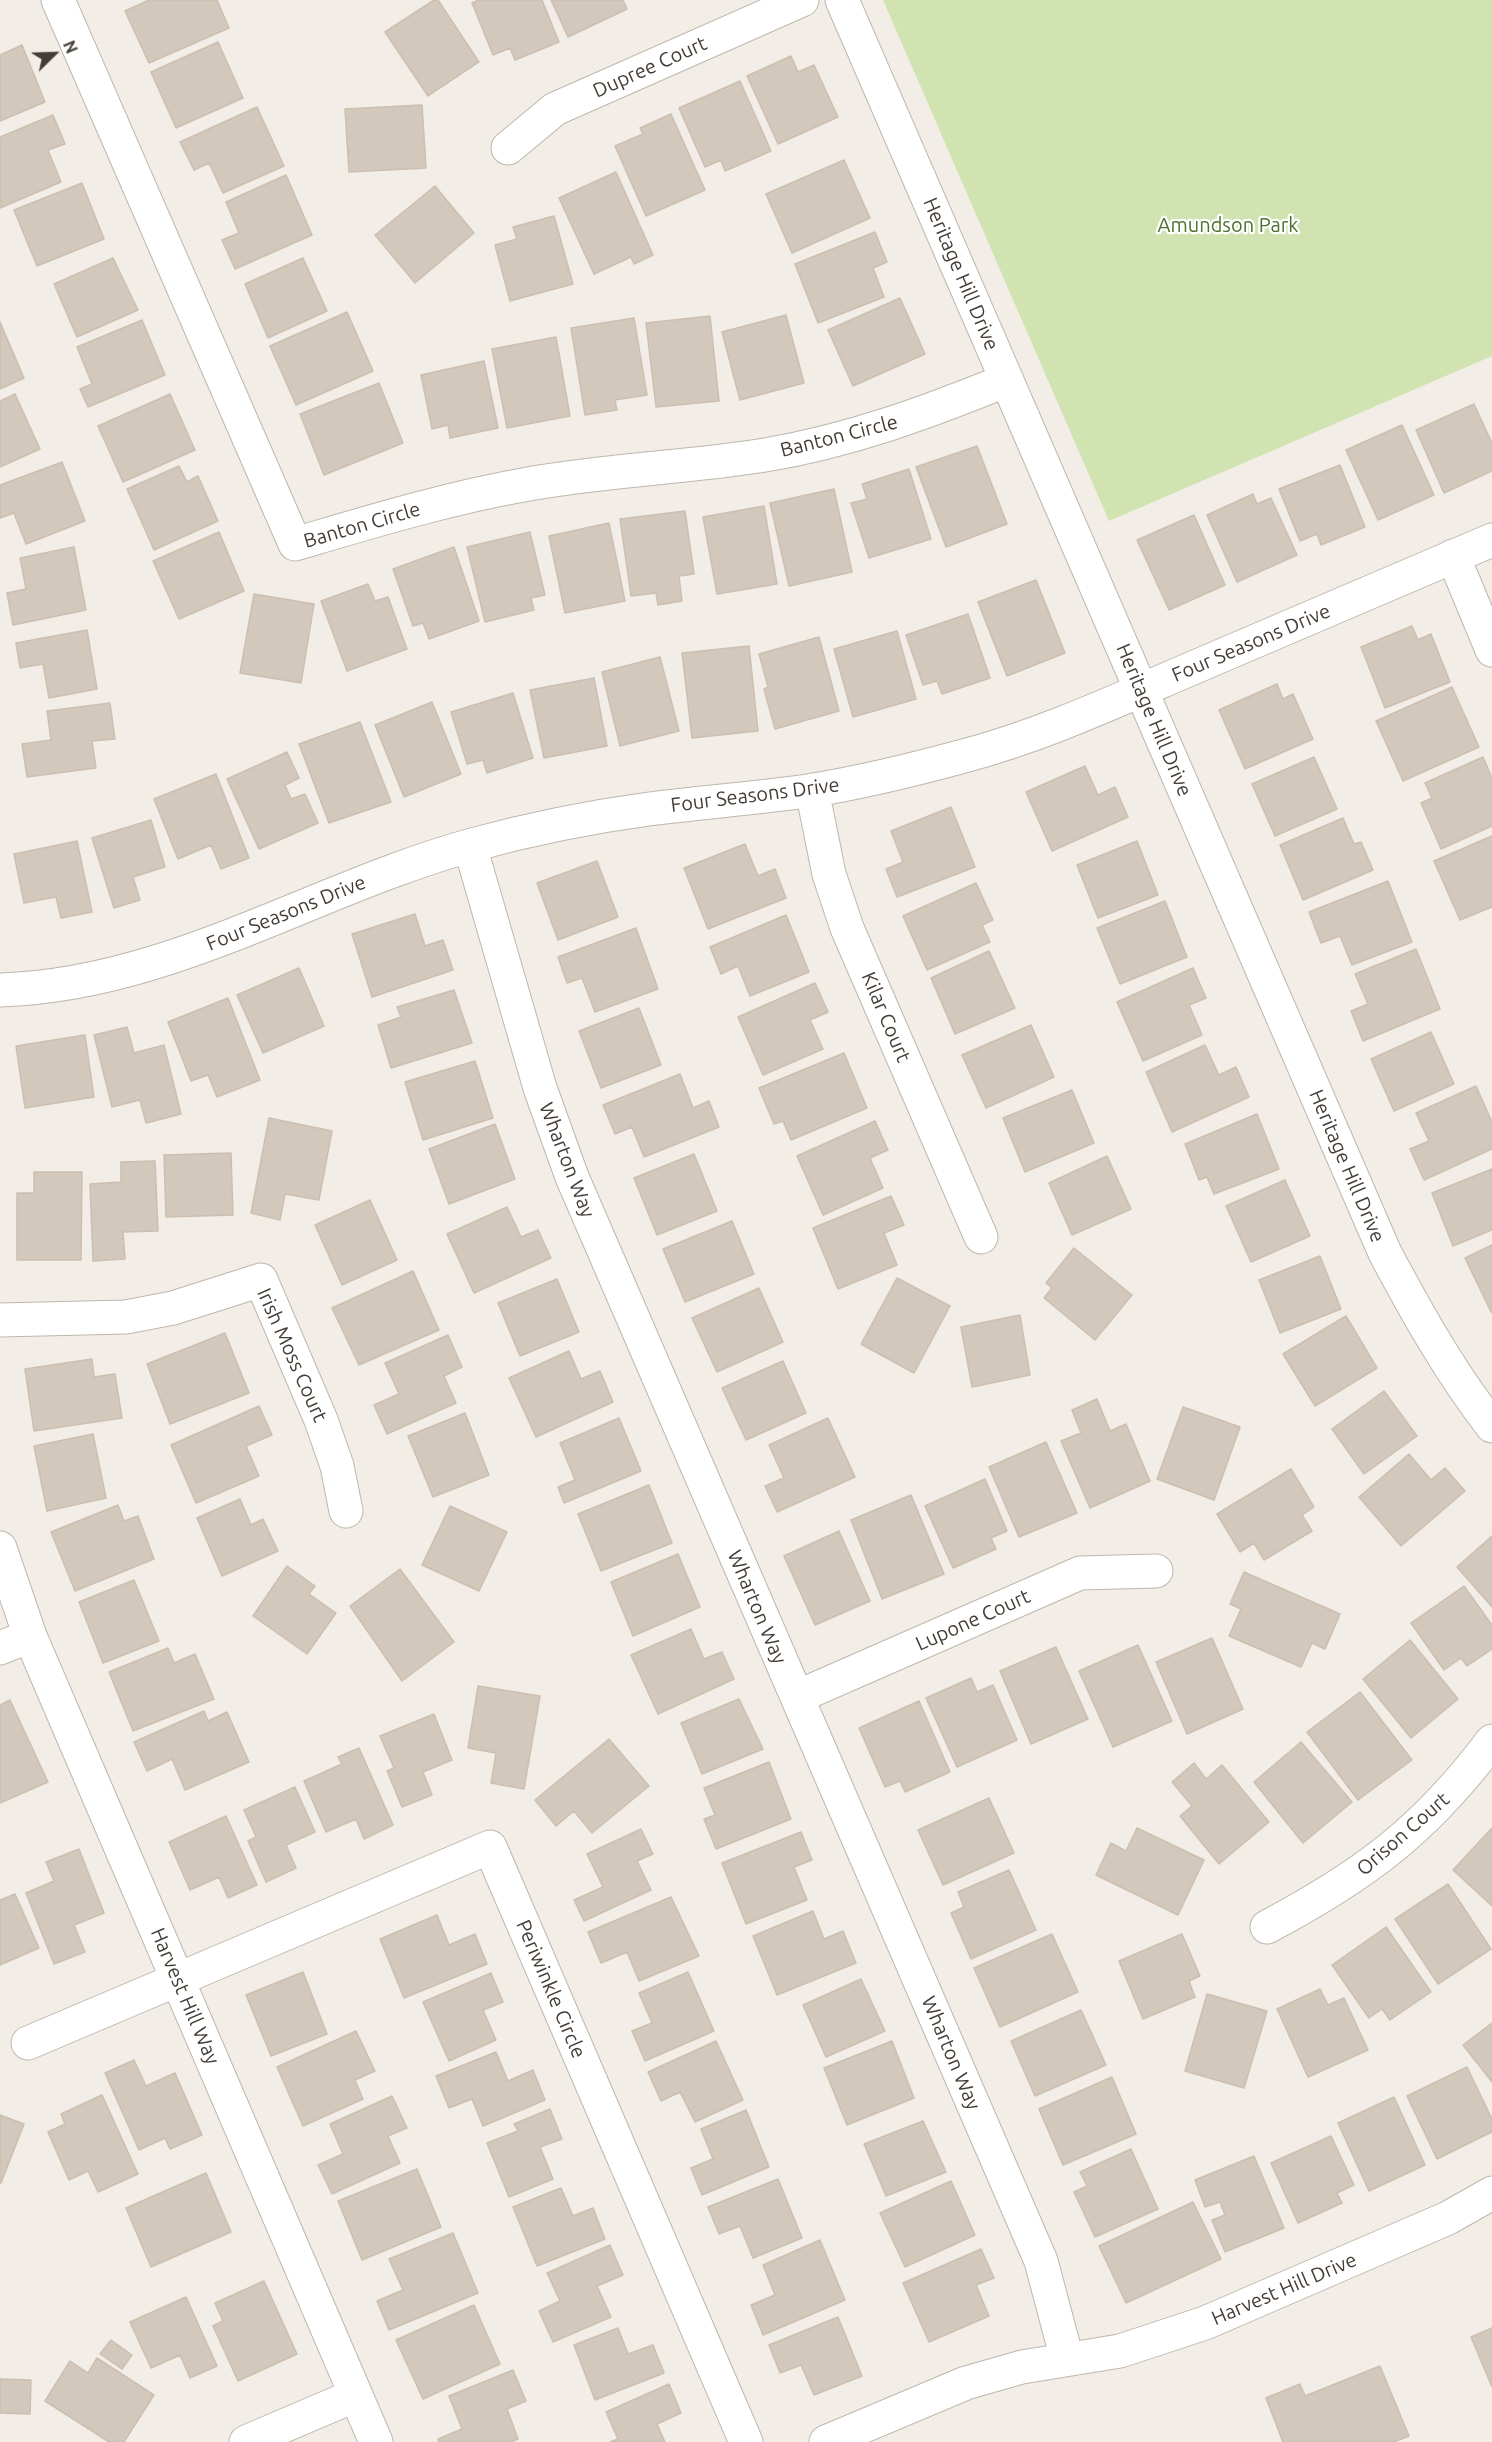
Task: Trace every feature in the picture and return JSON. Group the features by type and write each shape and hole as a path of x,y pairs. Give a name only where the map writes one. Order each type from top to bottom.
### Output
{"street":[{"name":"Banton Circle","path":"58,0 295,544 414,508 523,485 633,469 765,455 843,438 919,415 1007,380"},
{"name":"Dupree Court","path":"508,148 555,109 802,0"},
{"name":"Heritage Hill Drive","path":"842,0 1385,1253 1424,1327 1471,1399 1492,1426"},
{"name":"Four Seasons Drive","path":"0,990 86,981 166,961 371,879 470,846 560,824 646,809 812,790 879,778 964,756 1047,728 1141,690 1492,540"},
{"path":"1453,556 1492,650"},
{"name":"Kilar Court","path":"812,790 829,874 848,928 981,1237"},
{"name":"Wharton Way","path":"470,846 540,1088 572,1177 1041,2261 1067,2360"},
{"name":"Irish Moss Court","path":"0,1320 126,1317 172,1308 261,1280 321,1420 338,1466 346,1511"},
{"name":"Harvest Hill Way","path":"0,1548 30,1636 376,2442"},
{"name":"Lupone Court","path":"797,1697 1080,1574 1156,1571"},
{"path":"0,1648 30,1636"},
{"name":"Orison Court","path":"1267,1927 1328,1895 1383,1857 1432,1814 1492,1741"},
{"name":"Periwinkle Circle","path":"178,1980 490,1847 746,2442"},
{"path":"28,2043 178,1980"},
{"name":"Harvest Hill Drive","path":"1067,2360 1120,2351 1205,2324 1448,2218 1492,2193"},
{"path":"826,2442 966,2383 1022,2367 1067,2360"},
{"path":"246,2442 356,2395"}],"green space":[{"name":"Amundson Park","path":"883,0 1492,0 1492,356 1109,521"}],"building":[{"path":"149,0 217,0 229,28 149,63 125,11"},
{"path":"434,0 438,0 479,62 428,96 385,32"},
{"path":"479,0 542,0 559,42 515,60 510,48 493,55 472,3"},
{"path":"551,0 623,0 627,9 568,37"},
{"path":"218,42 243,98 176,128 151,72"},
{"path":"22,45 45,102 0,121 0,55"},
{"path":"791,56 798,72 814,65 838,117 778,144 747,76"},
{"path":"740,81 771,151 725,171 721,160 705,167 679,108"},
{"path":"422,105 426,168 349,172 345,109"},
{"path":"257,107 284,166 223,193 209,163 194,170 180,142"},
{"path":"671,114 705,190 646,216 615,146 643,134 640,128"},
{"path":"53,115 65,144 48,150 61,182 0,208 0,137"},
{"path":"844,160 870,218 792,253 766,194"},
{"path":"616,172 653,255 634,264 631,257 594,274 559,198"},
{"path":"286,175 312,235 235,269 222,240 239,233 226,202"},
{"path":"82,183 104,239 37,266 14,210"},
{"path":"435,186 474,233 415,283 375,235"},
{"path":"554,216 573,284 510,301 495,245 517,239 513,227"},
{"path":"875,232 887,262 873,268 884,297 818,323 795,264"},
{"path":"113,258 138,310 77,337 54,284"},
{"path":"303,258 327,311 268,338 245,284"},
{"path":"900,298 925,354 853,386 828,330"},
{"path":"347,312 373,371 296,405 270,346"},
{"path":"786,315 804,383 740,400 722,332"},
{"path":"710,316 719,401 656,407 646,323"},
{"path":"634,318 647,395 615,400 617,410 585,415 571,328"},
{"path":"142,320 165,375 88,407 80,389 92,384 77,347"},
{"path":"0,322 24,378 0,389"},
{"path":"556,337 570,416 507,428 492,349"},
{"path":"484,361 498,428 450,438 448,425 432,429 421,375"},
{"path":"379,383 403,443 324,475 300,414"},
{"path":"15,394 40,449 0,467 0,401"},
{"path":"170,394 195,450 123,482 98,426"},
{"path":"1474,404 1492,443 1492,471 1444,493 1416,430"},
{"path":"1402,425 1434,495 1378,520 1346,450"},
{"path":"977,446 1007,524 946,547 916,467"},
{"path":"62,462 85,521 26,544 14,513 0,518 0,485"},
{"path":"1340,465 1365,527 1321,545 1317,534 1300,541 1279,489"},
{"path":"179,466 187,482 198,476 218,521 154,550 127,489"},
{"path":"909,469 931,539 869,558 851,503 867,499 862,484"},
{"path":"834,489 852,572 789,586 770,503"},
{"path":"1253,494 1257,504 1271,498 1297,555 1237,582 1207,515"},
{"path":"764,506 777,584 717,594 703,517"},
{"path":"685,511 694,574 679,576 682,601 658,605 656,593 631,596 620,519"},
{"path":"1194,515 1225,585 1169,610 1137,540"},
{"path":"609,523 625,601 565,613 549,536"},
{"path":"219,532 244,591 179,619 153,561"},
{"path":"530,532 545,595 531,598 534,610 485,622 467,547"},
{"path":"74,547 86,610 13,625 7,593 26,589 20,558"},
{"path":"454,547 479,621 429,639 423,623 413,626 393,569"},
{"path":"1036,580 1065,653 1007,676 978,602"},
{"path":"368,584 375,601 388,597 407,649 347,671 321,601"},
{"path":"254,594 314,604 301,683 240,673"},
{"path":"968,614 990,678 942,694 937,681 923,685 906,635"},
{"path":"1412,626 1418,640 1431,634 1450,682 1385,708 1361,647"},
{"path":"87,630 97,689 49,698 43,664 20,668 16,643"},
{"path":"897,631 916,699 853,717 834,649"},
{"path":"819,637 839,711 775,729 764,689 768,687 759,654"},
{"path":"749,646 758,731 692,738 682,653"},
{"path":"660,657 679,731 620,746 602,672"},
{"path":"594,678 607,746 544,758 530,690"},
{"path":"1277,684 1283,699 1293,694 1313,739 1245,769 1219,710"},
{"path":"1452,687 1479,747 1403,781 1376,721"},
{"path":"513,693 533,758 487,773 483,760 467,764 451,712"},
{"path":"432,702 461,774 404,797 375,725"},
{"path":"110,703 115,739 92,741 96,768 27,777 22,744 51,740 47,711"},
{"path":"360,722 391,802 329,823 299,744"},
{"path":"287,752 299,778 285,785 291,799 305,794 318,823 259,849 227,779"},
{"path":"1314,757 1337,809 1275,836 1252,784"},
{"path":"1483,757 1492,778 1492,826 1441,849 1421,803 1432,798 1425,783"},
{"path":"1085,766 1098,795 1115,787 1128,817 1052,851 1026,792"},
{"path":"216,774 249,858 221,869 211,845 178,859 154,799"},
{"path":"951,807 975,867 897,897 886,869 903,862 891,831"},
{"path":"1343,818 1354,844 1361,842 1373,870 1303,900 1280,845"},
{"path":"151,820 165,867 133,877 140,900 114,908 92,838"},
{"path":"1492,836 1492,907 1460,920 1434,861"},
{"path":"77,841 92,912 61,918 56,897 24,903 14,854"},
{"path":"1137,841 1158,895 1098,918 1077,865"},
{"path":"745,844 758,876 775,869 786,898 708,929 684,868"},
{"path":"597,861 618,917 558,940 537,883"},
{"path":"1388,881 1412,942 1352,965 1340,936 1321,943 1309,912"},
{"path":"976,883 993,920 982,925 990,942 927,970 903,916"},
{"path":"1165,901 1187,957 1120,984 1097,928"},
{"path":"415,914 425,946 443,940 453,970 372,997 352,934"},
{"path":"786,915 809,972 750,996 738,966 721,974 710,947"},
{"path":"636,928 658,989 595,1012 582,978 567,983 558,957"},
{"path":"1416,949 1440,1009 1363,1041 1351,1011 1368,1004 1355,974"},
{"path":"989,951 1015,1008 955,1034 931,978"},
{"path":"299,968 324,1026 263,1053 237,995"},
{"path":"1193,968 1206,998 1189,1005 1202,1035 1143,1061 1117,1002"},
{"path":"815,983 828,1012 810,1020 823,1049 763,1075 738,1017"},
{"path":"454,990 472,1043 391,1068 378,1025 401,1017 397,1007"},
{"path":"228,998 260,1080 217,1097 208,1075 191,1081 168,1022"},
{"path":"639,1008 661,1065 601,1088 579,1031"},
{"path":"1031,1025 1054,1077 986,1108 962,1055"},
{"path":"127,1027 134,1053 164,1045 181,1114 146,1123 140,1100 112,1107 94,1035"},
{"path":"1431,1032 1454,1084 1394,1111 1371,1059"},
{"path":"85,1035 94,1097 25,1108 16,1046"},
{"path":"1205,1045 1219,1075 1236,1067 1249,1097 1172,1132 1146,1072"},
{"path":"844,1053 867,1108 791,1140 783,1121 774,1124 759,1088"},
{"path":"475,1061 493,1118 423,1140 405,1082"},
{"path":"680,1074 693,1108 709,1101 719,1127 644,1157 632,1127 615,1134 603,1105"},
{"path":"1476,1086 1492,1122 1492,1149 1424,1180 1410,1149 1429,1141 1416,1113"},
{"path":"1072,1090 1094,1143 1025,1172 1003,1118"},
{"path":"1257,1114 1279,1169 1214,1194 1207,1177 1199,1180 1185,1144"},
{"path":"269,1118 332,1131 319,1200 285,1194 280,1220 251,1213"},
{"path":"875,1121 888,1150 870,1158 883,1188 823,1215 797,1156"},
{"path":"495,1124 515,1179 449,1204 429,1149"},
{"path":"231,1153 233,1215 166,1217 164,1155"},
{"path":"694,1154 717,1211 657,1235 634,1178"},
{"path":"1107,1156 1131,1209 1072,1235 1049,1183"},
{"path":"155,1161 158,1231 123,1232 125,1259 93,1261 90,1184 121,1182 121,1162"},
{"path":"1492,1169 1492,1230 1453,1246 1432,1193"},
{"path":"34,1172 82,1172 81,1260 17,1260 17,1193 34,1193"},
{"path":"1285,1180 1310,1236 1251,1262 1226,1206"},
{"path":"891,1196 904,1225 884,1233 897,1265 838,1289 813,1228"},
{"path":"370,1200 397,1260 342,1285 315,1225"},
{"path":"507,1207 521,1237 538,1230 551,1258 474,1293 447,1234"},
{"path":"732,1221 754,1274 685,1302 663,1249"},
{"path":"1492,1245 1492,1312 1491,1312 1465,1258"},
{"path":"1074,1248 1132,1295 1095,1340 1044,1298 1052,1288 1046,1283"},
{"path":"1320,1256 1341,1309 1280,1333 1259,1280"},
{"path":"413,1271 439,1330 359,1365 332,1308"},
{"path":"897,1278 950,1306 914,1373 861,1344"},
{"path":"557,1279 579,1332 520,1356 498,1303"},
{"path":"759,1288 783,1342 717,1372 692,1318"},
{"path":"1020,1315 1030,1375 972,1387 961,1327"},
{"path":"1346,1316 1377,1368 1315,1406 1283,1354"},
{"path":"225,1333 249,1393 170,1424 147,1364"},
{"path":"448,1335 462,1367 444,1376 456,1403 387,1434 374,1405 399,1394 385,1363"},
{"path":"569,1351 581,1379 600,1371 613,1402 536,1437 509,1378"},
{"path":"92,1359 94,1377 115,1374 122,1418 34,1431 25,1369"},
{"path":"783,1361 806,1413 746,1440 722,1388"},
{"path":"1384,1391 1417,1436 1364,1474 1332,1429"},
{"path":"1097,1399 1110,1431 1126,1424 1150,1481 1090,1508 1061,1441 1081,1433 1072,1410"},
{"path":"259,1406 272,1435 246,1446 259,1476 196,1503 171,1445"},
{"path":"1183,1407 1240,1427 1214,1500 1157,1479"},
{"path":"465,1413 489,1475 433,1497 408,1436"},
{"path":"619,1418 641,1471 564,1503 558,1487 575,1480 560,1443"},
{"path":"828,1418 855,1477 777,1512 765,1486 784,1478 769,1445"},
{"path":"93,1434 106,1498 47,1511 34,1446"},
{"path":"1046,1442 1077,1513 1019,1537 989,1467"},
{"path":"1409,1454 1431,1480 1445,1468 1465,1491 1401,1546 1359,1497"},
{"path":"1291,1469 1314,1507 1302,1515 1312,1531 1264,1560 1254,1543 1240,1552 1217,1514"},
{"path":"985,1479 1007,1531 991,1538 996,1549 953,1568 925,1506"},
{"path":"649,1485 672,1543 601,1571 578,1514"},
{"path":"911,1495 944,1574 882,1599 851,1520"},
{"path":"240,1499 251,1525 263,1519 278,1551 222,1576 197,1518"},
{"path":"118,1505 124,1521 138,1516 154,1559 75,1591 51,1532"},
{"path":"450,1506 507,1532 479,1591 422,1565"},
{"path":"839,1531 870,1601 815,1625 784,1556"},
{"path":"1492,1536 1492,1607 1457,1567"},
{"path":"678,1554 700,1607 633,1636 611,1582"},
{"path":"287,1566 315,1586 309,1594 336,1613 307,1654 253,1616"},
{"path":"400,1569 454,1642 402,1681 350,1606"},
{"path":"1244,1572 1340,1614 1325,1649 1312,1643 1301,1667 1229,1636 1241,1609 1230,1604"},
{"path":"134,1580 159,1641 103,1663 79,1602"},
{"path":"1464,1586 1492,1625 1492,1649 1467,1666 1461,1658 1444,1670 1411,1623"},
{"path":"691,1629 704,1659 722,1652 734,1679 658,1714 631,1655"},
{"path":"1212,1638 1243,1709 1187,1734 1156,1662"},
{"path":"1410,1640 1458,1699 1411,1738 1363,1679"},
{"path":"1138,1645 1172,1721 1113,1747 1079,1671"},
{"path":"1056,1647 1088,1719 1031,1744 1000,1671"},
{"path":"168,1648 174,1663 195,1654 214,1699 133,1731 109,1672"},
{"path":"971,1678 977,1692 993,1685 1017,1740 957,1767 926,1698"},
{"path":"478,1686 540,1696 524,1789 491,1783 496,1753 468,1748"},
{"path":"1360,1692 1412,1760 1358,1800 1307,1732"},
{"path":"739,1699 763,1749 702,1774 681,1723"},
{"path":"10,1700 48,1782 0,1803 0,1705"},
{"path":"919,1701 950,1772 905,1792 900,1781 885,1787 859,1728"},
{"path":"204,1711 208,1721 227,1712 249,1762 185,1790 172,1759 147,1771 134,1742"},
{"path":"434,1714 452,1760 423,1772 432,1795 402,1807 387,1771 394,1768 380,1736"},
{"path":"609,1739 649,1786 592,1833 574,1811 556,1826 535,1800"},
{"path":"1301,1742 1352,1802 1303,1843 1254,1782"},
{"path":"359,1748 393,1825 364,1839 356,1819 326,1832 304,1781 342,1764 338,1757"},
{"path":"769,1762 791,1819 716,1849 704,1819 715,1815 704,1788"},
{"path":"1194,1763 1206,1779 1222,1765 1269,1822 1219,1864 1180,1816 1192,1806 1172,1782"},
{"path":"295,1787 315,1832 286,1845 296,1868 266,1882 248,1841 256,1837 244,1810"},
{"path":"989,1798 1014,1853 943,1885 918,1830"},
{"path":"226,1816 257,1885 228,1898 219,1877 190,1890 169,1842"},
{"path":"1137,1828 1204,1860 1178,1915 1096,1875 1111,1843 1126,1851"},
{"path":"1492,1828 1492,1906 1453,1870"},
{"path":"641,1829 653,1854 637,1861 651,1890 584,1921 574,1900 603,1887 587,1854"},
{"path":"801,1832 812,1860 794,1867 807,1900 746,1924 722,1863"},
{"path":"79,1849 104,1913 74,1925 85,1952 54,1964 26,1893 54,1881 46,1862"},
{"path":"1009,1870 1036,1930 971,1959 951,1913 964,1907 958,1892"},
{"path":"1448,1884 1491,1949 1438,1984 1395,1919"},
{"path":"15,1894 39,1948 0,1965 0,1900"},
{"path":"671,1897 699,1956 639,1981 627,1952 601,1963 588,1932"},
{"path":"813,1911 824,1939 843,1931 856,1963 777,1995 753,1936"},
{"path":"437,1915 449,1945 475,1934 487,1964 404,1998 380,1939"},
{"path":"1386,1927 1431,1992 1390,2020 1382,2009 1369,2018 1332,1965"},
{"path":"1052,1934 1078,1992 1000,2027 974,1968"},
{"path":"1182,1934 1200,1976 1189,1981 1195,1997 1143,2019 1119,1961"},
{"path":"303,1972 327,2034 271,2056 246,1995"},
{"path":"688,1972 714,2031 645,2061 632,2031 652,2023 639,1993"},
{"path":"491,1973 503,2002 483,2010 496,2040 449,2061 423,2002"},
{"path":"861,1979 885,2031 826,2057 803,2005"},
{"path":"1320,1989 1328,2005 1344,1998 1368,2050 1308,2077 1277,2009"},
{"path":"1207,1994 1267,2011 1244,2088 1185,2071"},
{"path":"1081,2010 1106,2065 1035,2096 1011,2041"},
{"path":"1492,2023 1492,2082 1463,2045"},
{"path":"356,2031 375,2071 355,2080 363,2099 303,2126 277,2067"},
{"path":"716,2041 743,2100 695,2122 680,2092 661,2101 648,2072"},
{"path":"892,2041 914,2098 847,2125 824,2068"},
{"path":"496,2052 508,2081 533,2070 545,2100 483,2126 472,2099 449,2108 436,2076"},
{"path":"134,2060 146,2086 175,2073 202,2135 170,2149 165,2138 139,2150 105,2073"},
{"path":"1467,2067 1492,2119 1492,2132 1437,2159 1407,2096"},
{"path":"1112,2077 1136,2134 1063,2165 1039,2109"},
{"path":"102,2095 138,2174 98,2192 88,2171 69,2180 48,2132 65,2124 61,2114"},
{"path":"392,2096 407,2128 388,2136 400,2163 332,2194 318,2165 343,2154 330,2124"},
{"path":"1394,2097 1425,2165 1369,2191 1338,2123"},
{"path":"550,2109 562,2139 540,2147 553,2179 509,2197 487,2143 518,2131 514,2124"},
{"path":"746,2110 769,2167 702,2195 691,2168 713,2159 701,2129"},
{"path":"0,2115 24,2124 1,2183 0,2183"},
{"path":"923,2121 946,2172 886,2196 864,2144"},
{"path":"1331,2136 1354,2185 1337,2193 1342,2203 1298,2223 1271,2163"},
{"path":"1131,2149 1158,2209 1095,2237 1074,2192 1087,2186 1080,2172"},
{"path":"1254,2156 1284,2228 1225,2252 1212,2220 1225,2215 1220,2202 1205,2207 1195,2180"},
{"path":"417,2169 441,2227 362,2260 338,2201"},
{"path":"206,2173 231,2232 151,2267 126,2208"},
{"path":"778,2179 802,2238 753,2258 740,2226 719,2234 708,2207"},
{"path":"951,2181 975,2235 905,2267 880,2213"},
{"path":"561,2188 573,2216 593,2208 605,2239 537,2266 513,2207"},
{"path":"1193,2202 1221,2259 1126,2303 1099,2246"},
{"path":"453,2233 478,2293 389,2330 377,2301 403,2290 389,2259"},
{"path":"820,2240 845,2300 763,2335 751,2305 775,2295 763,2265"},
{"path":"610,2245 623,2275 597,2286 611,2317 553,2342 539,2311 560,2301 547,2273"},
{"path":"981,2249 994,2278 976,2285 989,2316 929,2342 903,2283"},
{"path":"264,2281 297,2354 238,2381 213,2326 223,2321 215,2303"},
{"path":"186,2297 217,2366 190,2378 180,2355 151,2368 130,2322"},
{"path":"474,2305 500,2364 423,2399 396,2340"},
{"path":"838,2317 862,2376 814,2395 801,2365 780,2373 769,2345"},
{"path":"618,2328 628,2354 653,2345 664,2373 595,2400 574,2345"},
{"path":"1492,2328 1492,2387 1471,2337"},
{"path":"111,2340 132,2355 122,2369 100,2354"},
{"path":"97,2358 154,2395 124,2442 109,2442 45,2401 70,2361 88,2373"},
{"path":"1380,2366 1409,2436 1394,2442 1283,2442 1266,2398 1300,2384 1305,2396"},
{"path":"513,2370 526,2401 507,2409 518,2439 511,2442 439,2442 438,2439 462,2429 449,2396"},
{"path":"0,2379 31,2380 30,2414 0,2413"},
{"path":"669,2384 681,2413 657,2424 665,2442 610,2442 618,2439 606,2412"}]}
